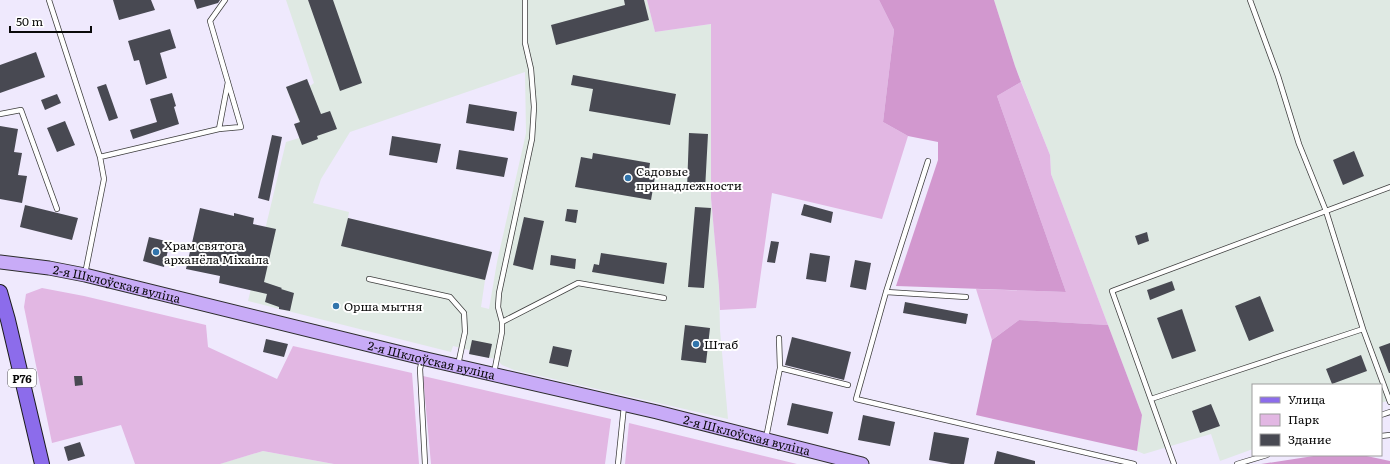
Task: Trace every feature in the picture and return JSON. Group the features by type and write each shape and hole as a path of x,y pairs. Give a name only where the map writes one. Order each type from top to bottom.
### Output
{"main road":[{"name":"Р76","path":"0,292 42,464"}],"street":[{"name":"2-я Шклоўская вуліца","path":"0,262 49,268 85,275 422,358 766,439 862,464"}],"lane":[{"path":"49,0 100,157 104,179 85,275"},
{"path":"100,157 219,129 241,127 210,21 225,0"},
{"path":"494,375 502,332 502,322 498,307 499,293 532,139 534,107 531,69 525,43 525,0"},
{"path":"1250,0 1278,76 1299,144 1326,211 1363,329 1390,402"},
{"path":"219,129 228,82"},
{"path":"0,114 22,110 57,209"},
{"path":"928,161 886,292 856,399 1134,464"},
{"path":"1174,464 1112,291 1390,187"},
{"path":"369,279 450,297 464,312 465,332 457,366"},
{"path":"502,322 578,283 664,298"},
{"path":"886,292 966,297"},
{"path":"1151,399 1363,329"},
{"path":"766,439 780,368 779,338"},
{"path":"422,358 420,369 425,464"},
{"path":"780,368 848,385"},
{"path":"618,464 624,405"},
{"path":"1237,464 1264,456"}],"shaded area":[{"path":"286,0 647,0 655,32 711,24 711,198 728,419 514,370 502,365 496,359 469,354 469,350 453,346 451,352 248,301 286,142 299,138 299,122 286,87 307,79 310,86 314,83","holes":["525,72 526,133 497,262 489,309 481,307 485,280 492,252 348,218 349,212 313,203 321,179 350,132"]},
{"path":"879,0 994,0 1021,82 997,96 1066,292 896,286 938,160 938,142 908,136 883,122 894,30"},
{"path":"994,0 1390,0 1390,400 1382,403 1382,384 1252,384 1252,449 1220,461 1211,434 1144,454 1137,451 1142,415 1051,174 1050,155 1015,66"},
{"path":"1019,320 1108,325 1142,415 1137,451 976,415 992,340"},
{"path":"263,451 334,464 219,464"},
{"path":"1313,456 1367,456 1390,461 1390,464 1261,464"}],"green space":[{"path":"647,0 879,0 894,30 883,122 908,136 882,219 772,193 756,308 720,310 711,198 711,24 655,32"},
{"path":"1021,82 1050,155 1051,174 1108,325 1019,320 992,340 976,289 1066,292 997,96"},
{"path":"42,288 84,296 206,325 208,347 277,379 293,346 412,373 419,464 334,464 263,451 220,464 135,464 121,425 52,443 24,307 26,294"},
{"path":"423,376 611,419 605,464 431,464"},
{"path":"629,423 797,464 625,464"}],"building":[{"path":"113,0 151,0 155,10 119,20"},
{"path":"194,0 220,0 218,3 197,9"},
{"path":"308,0 333,0 362,83 340,91"},
{"path":"624,0 644,0 649,20 556,45 551,25 625,5"},
{"path":"170,29 176,48 160,53 167,78 146,85 139,60 134,61 128,41"},
{"path":"36,52 45,77 0,93 0,65"},
{"path":"573,75 676,94 670,125 589,111 593,89 571,85"},
{"path":"307,79 321,114 330,111 337,129 317,136 318,139 302,145 294,124 300,122 286,87"},
{"path":"106,84 118,118 109,121 97,87"},
{"path":"172,93 179,124 133,139 130,130 157,122 150,99"},
{"path":"57,94 61,103 45,110 41,100"},
{"path":"469,104 517,112 514,131 466,123"},
{"path":"65,121 75,145 57,152 47,128"},
{"path":"0,126 18,129 14,152 22,153 18,175 27,176 22,203 0,199"},
{"path":"689,133 708,134 705,190 687,189"},
{"path":"272,135 282,137 269,201 258,198"},
{"path":"392,136 441,144 437,163 389,155"},
{"path":"459,150 508,158 504,177 456,169"},
{"path":"1354,151 1364,176 1343,185 1333,160"},
{"path":"593,153 650,163 649,170 656,171 651,200 575,187 581,157 592,159"},
{"path":"804,204 833,212 831,223 801,215"},
{"path":"25,205 78,218 72,240 20,227"},
{"path":"695,207 711,208 704,288 688,287"},
{"path":"200,208 234,216 234,213 254,218 253,224 276,229 264,282 294,293 290,311 279,309 279,307 265,302 267,294 219,283 220,276 186,269"},
{"path":"567,209 578,210 576,223 565,221"},
{"path":"524,217 544,221 533,270 513,265"},
{"path":"348,218 492,252 485,280 341,246"},
{"path":"1147,232 1149,241 1138,245 1135,236"},
{"name":"Храм святога арханёла Міхаіла","path":"149,237 170,242 164,267 143,261"},
{"path":"771,241 779,242 775,263 767,262"},
{"path":"601,253 667,263 664,284 592,272 594,264 599,265"},
{"path":"810,253 830,256 826,282 806,279"},
{"path":"551,255 576,259 575,269 550,265"},
{"path":"855,260 871,263 866,290 850,287"},
{"path":"1172,281 1175,290 1150,300 1147,290"},
{"path":"1260,296 1274,331 1249,341 1235,306"},
{"path":"905,302 968,314 966,324 903,313"},
{"path":"1182,309 1196,351 1172,359 1157,318"},
{"name":"Штаб","path":"685,325 710,328 706,363 681,360"},
{"path":"792,337 851,352 844,380 785,365"},
{"path":"266,339 288,344 284,357 263,352"},
{"path":"472,340 492,344 489,358 469,354"},
{"path":"1390,343 1390,373 1389,373 1379,347"},
{"path":"553,346 572,350 568,367 549,363"},
{"path":"1361,355 1367,371 1332,384 1326,369"},
{"path":"74,376 82,376 83,385 75,386"},
{"path":"792,403 833,412 828,434 787,425"},
{"path":"1211,404 1220,426 1200,433 1192,411"},
{"path":"863,415 895,422 890,446 858,440"},
{"path":"934,432 969,438 964,464 951,464 929,460"},
{"path":"80,442 85,456 68,461 64,447"},
{"path":"997,451 1035,461 1035,464 994,464"}],"place":[{"name":"Садовые принадлежности","path":"628,178"},
{"name":"Храм святога арханёла Міхаіла","path":"156,252"},
{"name":"Орша мытня","path":"336,306"},
{"name":"Штаб","path":"696,344"}]}
